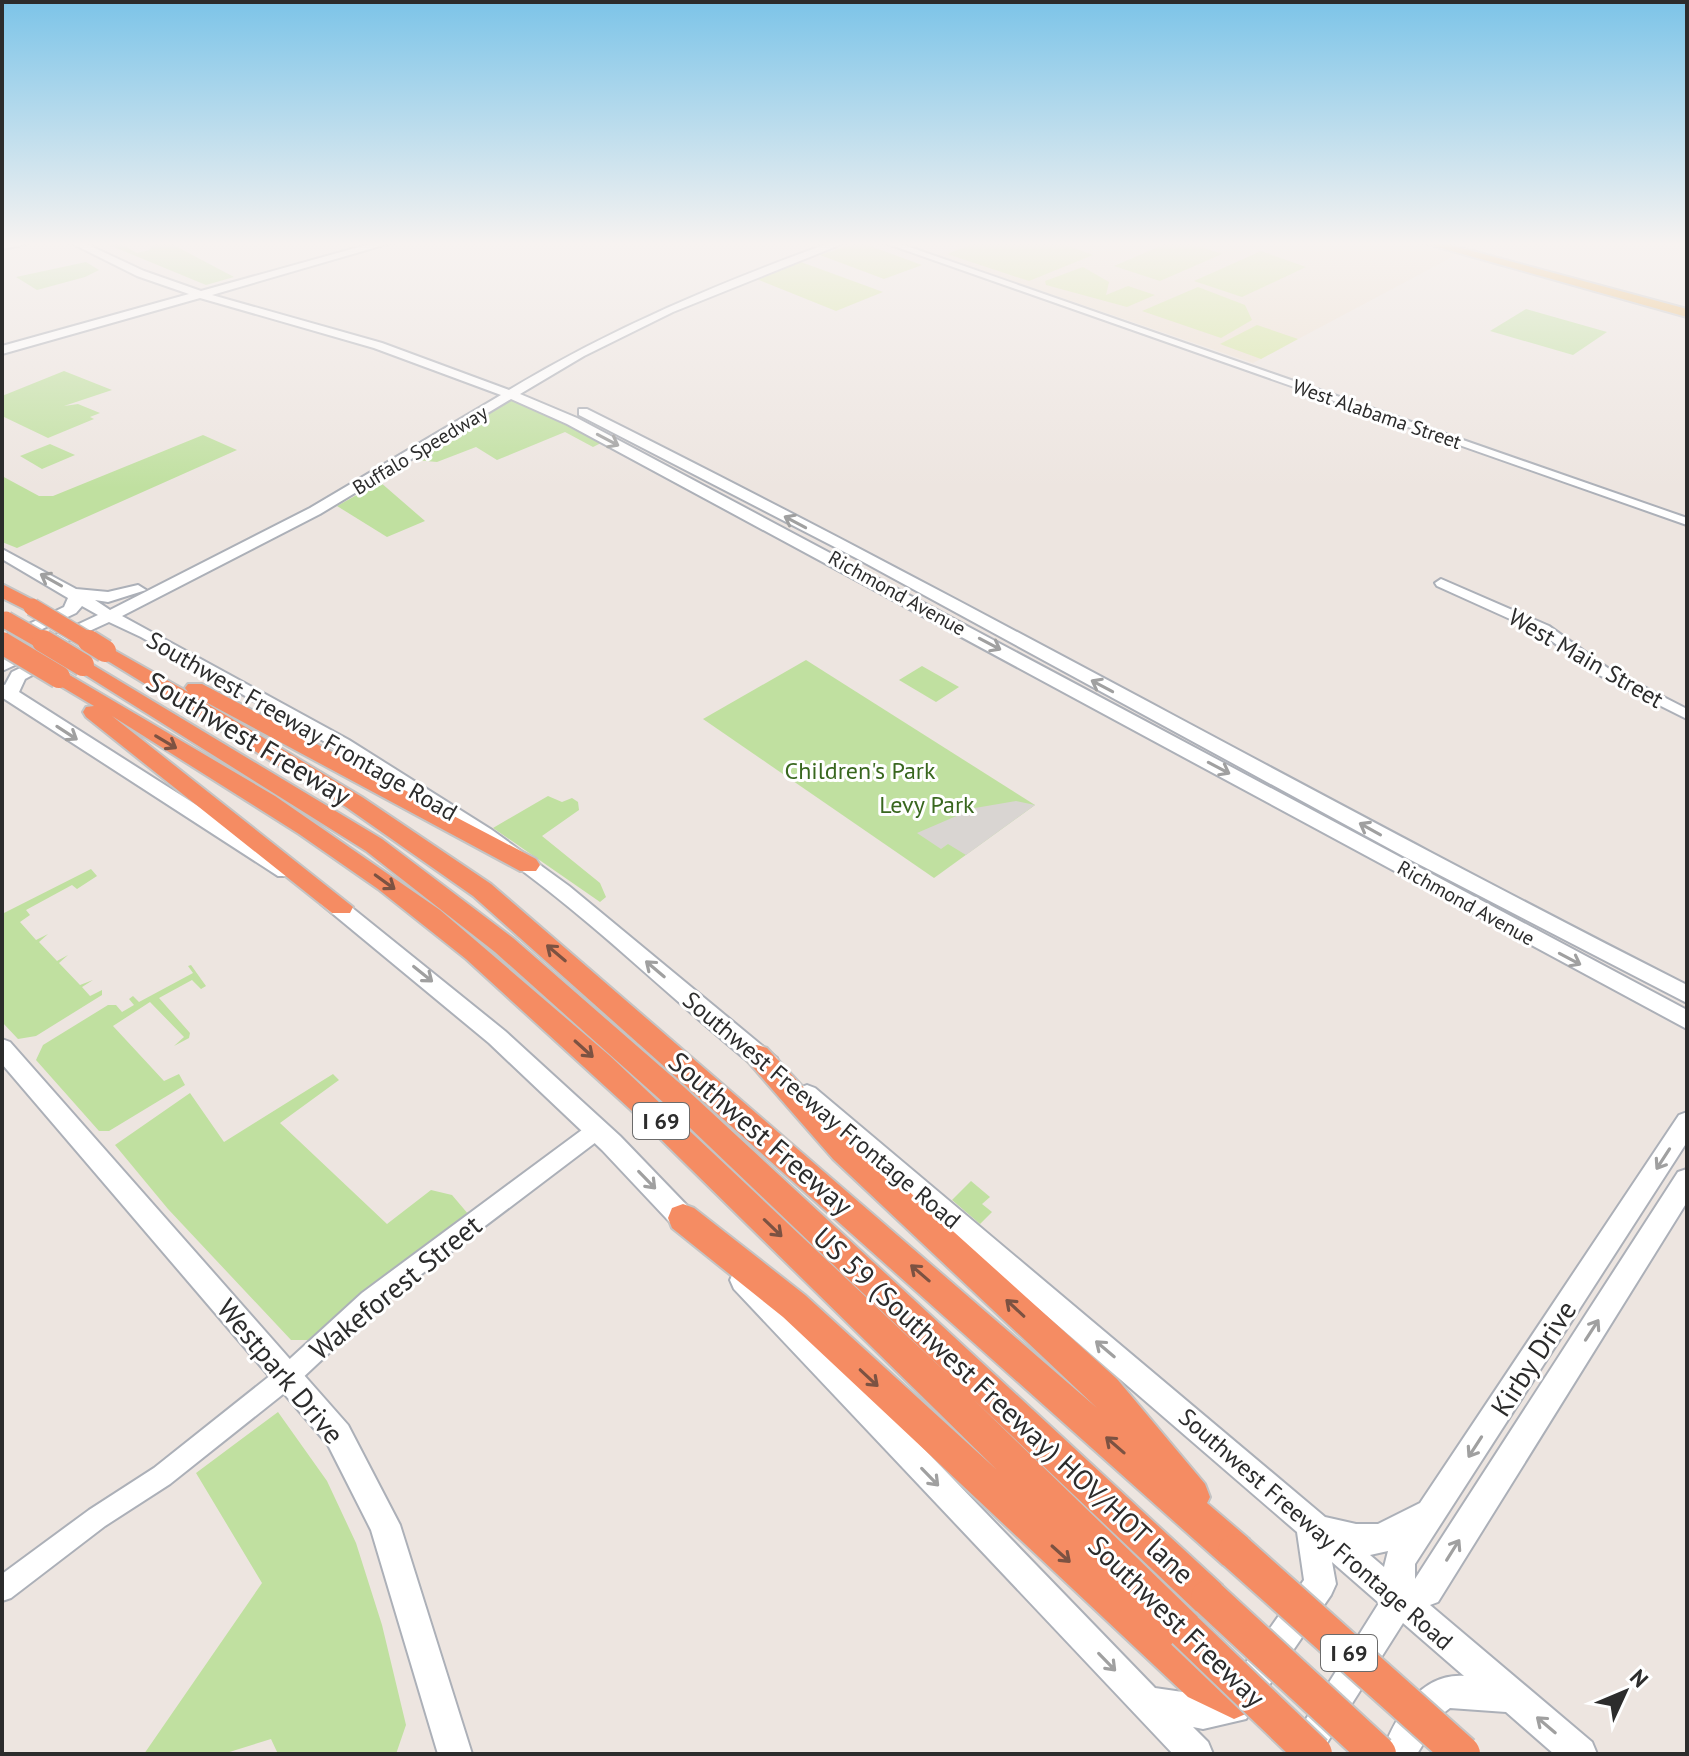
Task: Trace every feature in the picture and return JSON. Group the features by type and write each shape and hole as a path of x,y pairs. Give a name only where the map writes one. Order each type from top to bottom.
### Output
{"highway":[{"path":"2,577 16,598"},
{"name":"Southwest Freeway","path":"16,598 89,668 389,885 493,967 931,1379 1178,1642 1202,1683 1314,1754"},
{"name":"US 59 (Southwest Freeway) HOV/HOT lane","path":"4,619 89,668 374,845 504,945 674,1095 1378,1754"},
{"name":"Southwest Freeway","path":"2,643 89,668 354,802 482,890 1462,1754"},
{"path":"341,907 94,714 89,668 161,669 528,865"},
{"path":"757,1056 843,1150 1105,1391 1236,1552"},
{"path":"683,1218 794,1306 1178,1642"}],"main road":[{"path":"4,347 81,324"},
{"path":"4,347 87,324"},
{"name":"Richmond Avenue","path":"318,324 513,388 677,460 1025,654 1326,815 1687,1020"},
{"name":"Buffalo Speedway","path":"2,666 358,487 513,388 589,343 631,324"},
{"name":"Richmond Avenue","path":"355,334 479,381 513,388 659,468 1025,654"},
{"path":"479,381 487,390 481,400"},
{"name":"Buffalo Speedway","path":"144,594 481,400 513,388"},
{"path":"659,468 677,460"},
{"name":"Southwest Freeway Frontage Road","path":"2,553 402,779 528,865 1311,1523 1580,1754"},
{"path":"2,643 70,610 76,594 108,597 144,594 137,619 147,634"},
{"name":"Buffalo Speedway","path":"2,654 105,613"},
{"path":"129,627 106,629 18,676 4,691 341,907 461,1006 597,1130 1196,1754"},
{"name":"Richmond Avenue","path":"1326,815 1687,995"},
{"name":"Westpark Drive","path":"2,1048 338,1435 373,1497 408,1592 455,1754"},
{"name":"Kirby Drive","path":"1399,1600 1400,1560 1687,1122"},
{"name":"Kirby Drive","path":"1291,1738 1399,1600 1427,1591 1687,1180"},
{"path":"1311,1523 1354,1542 1375,1541 1401,1532 1436,1508"},
{"path":"1157,1713 1203,1712 1234,1707 1320,1584 1311,1523"},
{"path":"1398,1754 1429,1703 1446,1691 1511,1696"},
{"path":"1157,1713 1178,1754"}],"street":[{"name":"West Alabama Street","path":"1120,324 1687,522"},
{"name":"West Main Street","path":"1441,583 1544,629 1604,672 1687,715"},
{"name":"Wakeforest Street","path":"2,1589 97,1518 162,1476 289,1375 370,1300 597,1130"}],"shaded area":[{"path":"1138,324 1326,324 1253,363"},
{"path":"1016,801 1035,805 966,855 948,844 941,849 917,833 975,808"}],"green space":[{"path":"1180,324 1245,324 1221,338"},
{"path":"1502,324 1579,324 1607,332 1573,355 1490,331"},
{"path":"1257,325 1298,339 1261,359 1220,344"},
{"path":"64,371 112,390 64,406 78,404 100,413 90,417 94,419 48,438 2,416 2,396"},
{"path":"513,399 603,442 593,447 565,432 497,460 476,447 437,462 415,460"},
{"path":"203,435 237,450 17,548 2,542 2,476 39,496 53,496"},
{"path":"50,444 75,455 42,469 20,456"},
{"path":"380,482 425,521 387,537 337,506"},
{"name":"Levy Park","path":"806,660 1035,805 934,878 703,719"},
{"path":"922,666 959,687 936,702 899,680"},
{"path":"548,796 562,802 572,798 578,802 579,810 542,836 600,883 606,897 600,902 493,828"},
{"path":"91,869 97,876 77,889 72,885 26,910 30,915 20,922 36,940 48,934 39,942 57,961 68,955 59,963 80,985 93,980 82,987 90,996 102,990 102,995 36,1036 18,1039 2,1022 2,914"},
{"path":"191,965 206,986 201,989 192,980 159,998 190,1033 189,1038 174,1046 184,1037 150,1002 113,1026 164,1081 179,1074 185,1085 109,1131 99,1131 36,1060 43,1045 108,1005 116,1005 122,1012 134,1005 129,999 133,996 139,1002 193,973 188,966"},
{"path":"333,1074 339,1080 280,1123 387,1224 431,1190 452,1195 469,1215 359,1296 308,1340 291,1340 168,1209 115,1145 190,1093 224,1142"},
{"path":"971,1181 990,1197 982,1204 992,1212 980,1224 952,1200"},
{"path":"278,1412 327,1481 356,1543 382,1625 406,1725 396,1754 278,1754 271,1739 223,1754 144,1754 262,1583 196,1473"}],"park label":[{"name":"Children's Park","path":"860,770"}]}
